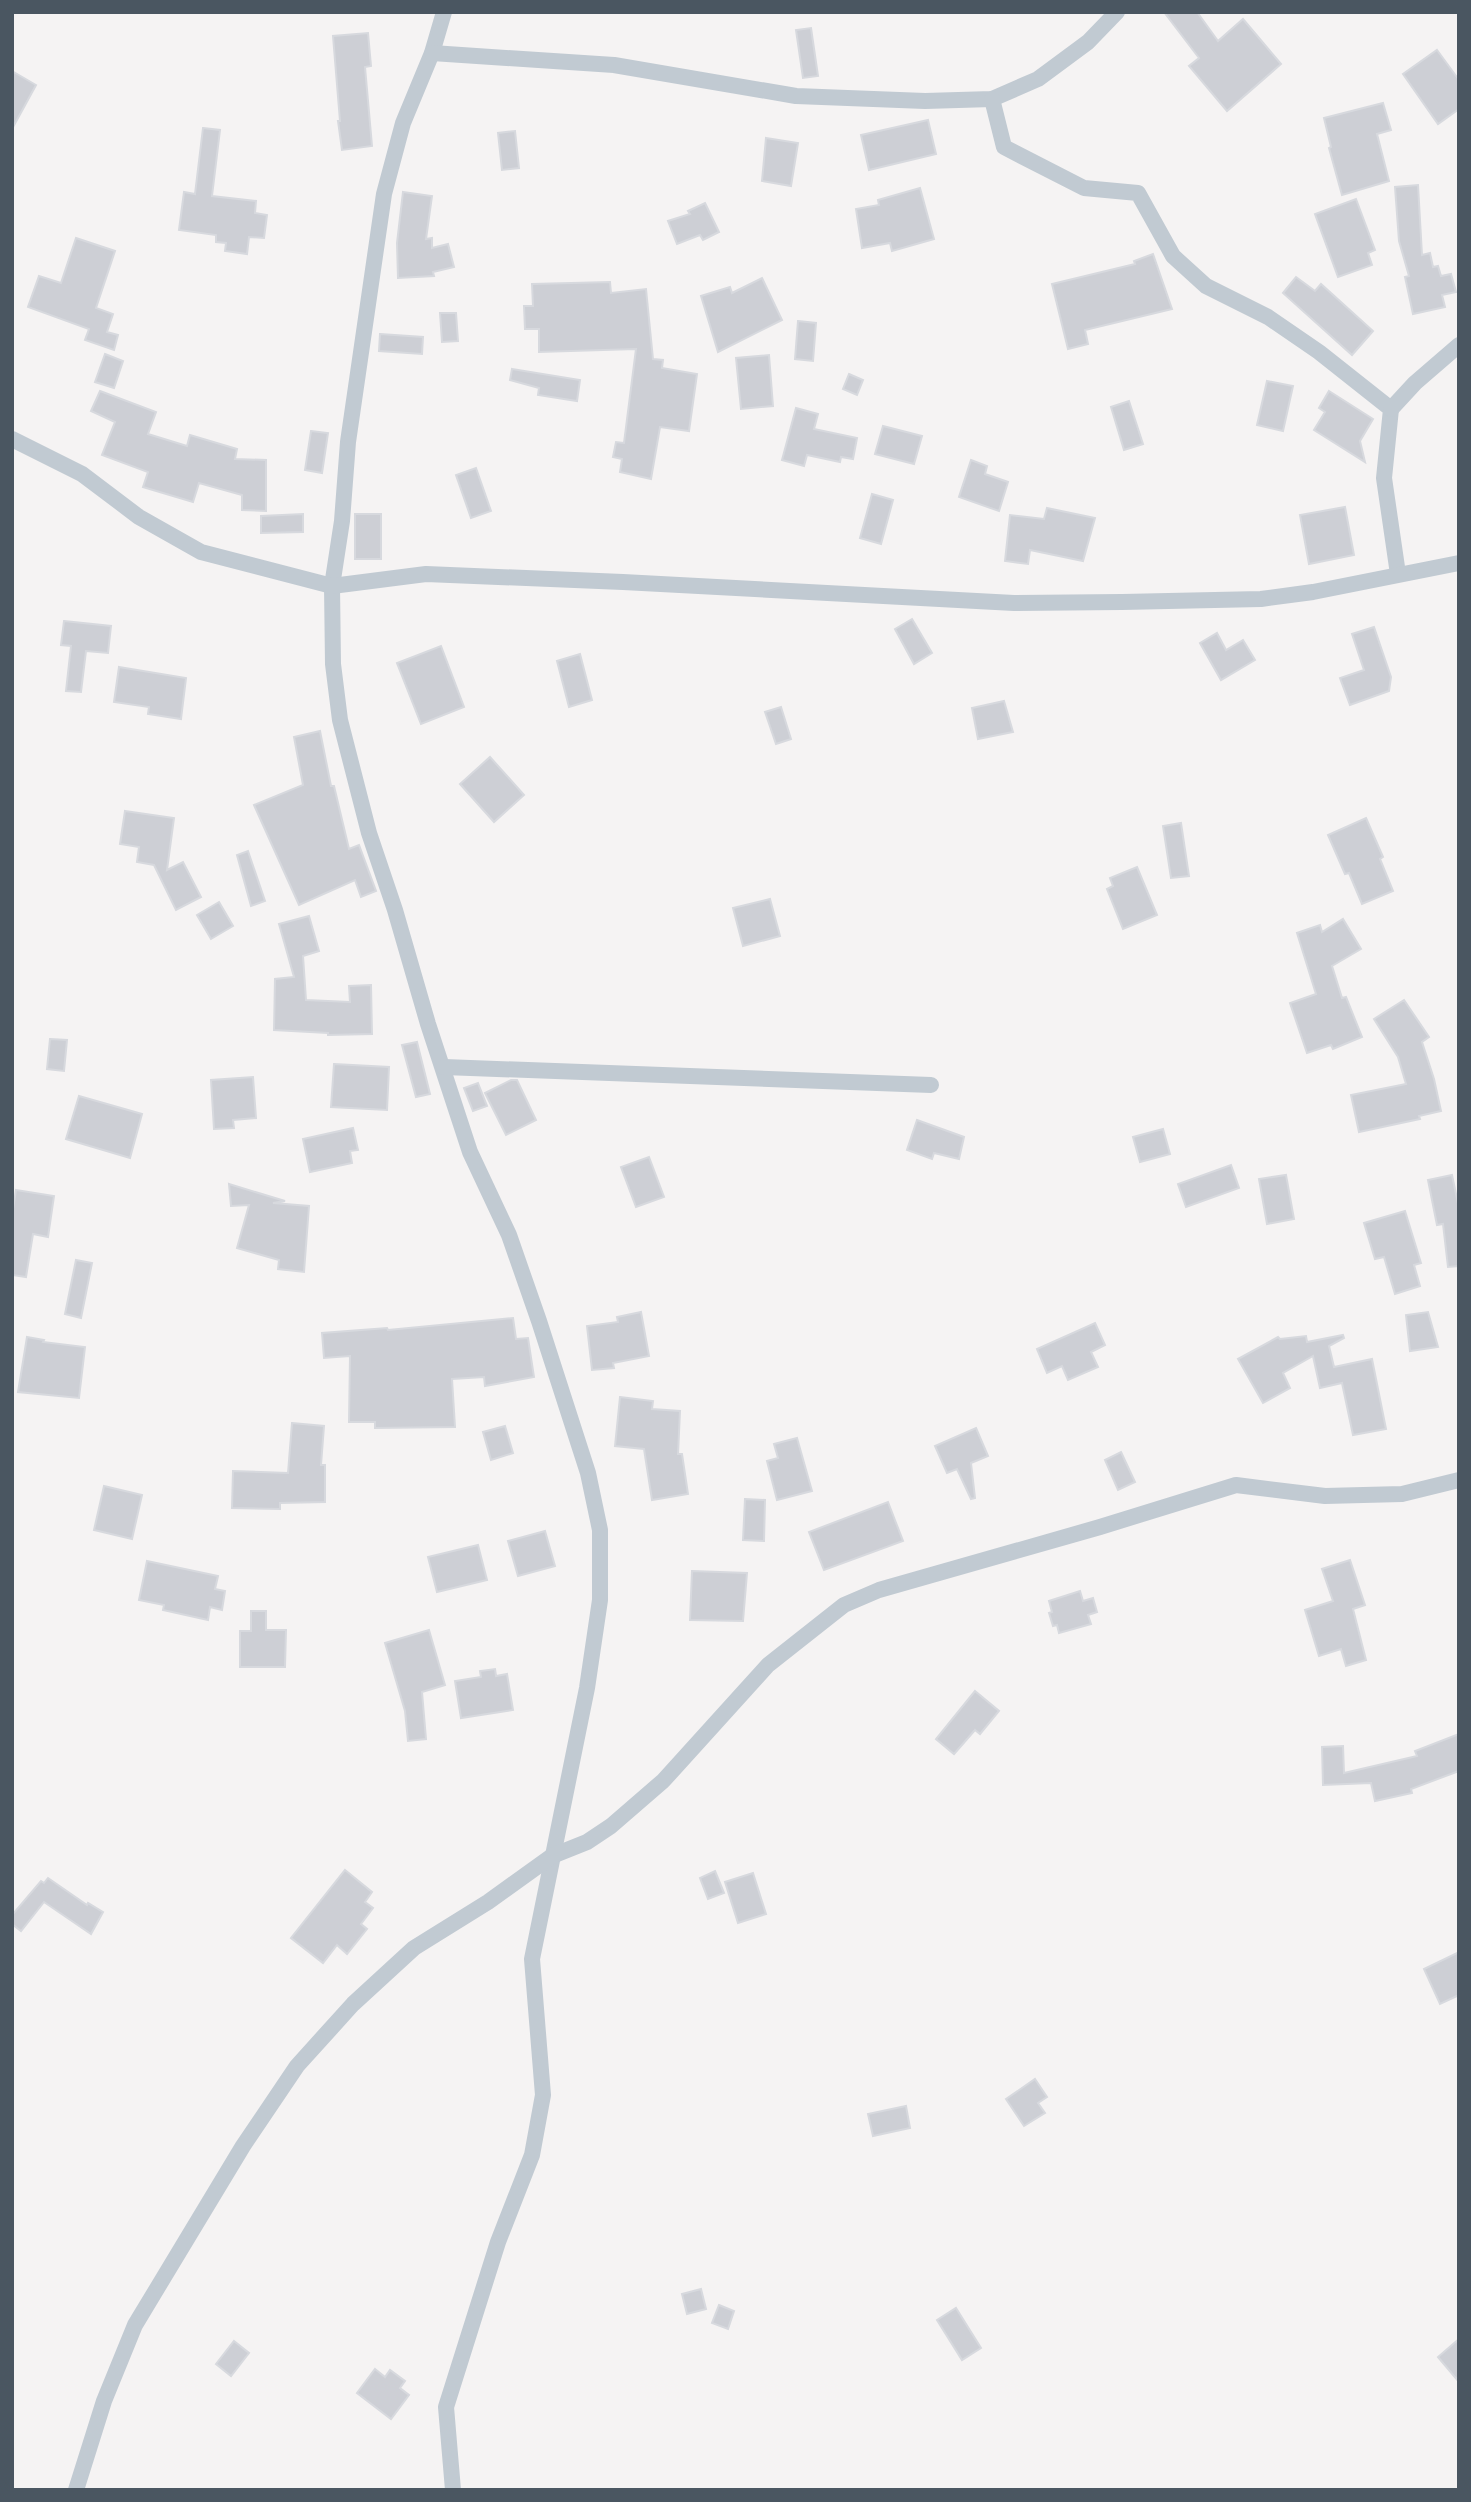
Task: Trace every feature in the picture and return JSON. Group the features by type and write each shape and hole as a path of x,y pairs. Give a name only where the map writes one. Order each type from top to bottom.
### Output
{"street":[{"path":"444,12 432,53 403,123 384,194 350,429 342,521 332,586 333,664 340,720 369,833 396,910 428,1024 470,1152 509,1235 539,1321 588,1473 600,1530 600,1600 587,1688 532,1959 543,2095 533,2155 498,2242 446,2407 453,2490"},
{"path":"432,53 614,65 796,96 925,101 992,99 1038,79 1088,42 1117,12"},
{"path":"992,99 1004,147 1084,188 1138,193 1173,256 1206,286 1279,324 1320,352 1391,409"},
{"path":"1398,574 1384,478 1391,409 1415,383 1459,345"},
{"path":"12,439 82,474 139,517 201,552 332,586 426,574 1014,603 1122,603 1261,598 1313,592 1459,563"},
{"path":"444,1067 931,1085"},
{"path":"76,2490 104,2400 135,2325 243,2146 297,2066 353,2004 414,1948 488,1902 552,1856 587,1842 611,1826 663,1781 768,1665 844,1605 879,1590 1237,1485 1325,1496 1402,1494 1459,1480"}],"building":[{"path":"1164,12 1197,12 1218,41 1243,19 1281,64 1227,111 1189,66 1199,58"},
{"path":"811,28 818,76 803,78 796,30"},
{"path":"368,33 371,66 365,67 372,146 342,150 333,36"},
{"path":"1437,50 1459,80 1459,109 1438,124 1403,74"},
{"path":"12,71 36,85 12,129"},
{"path":"1383,103 1391,130 1377,134 1389,181 1342,195 1324,118"},
{"path":"928,120 936,154 869,170 861,135"},
{"path":"203,128 220,130 212,196 256,201 255,213 267,215 264,238 249,237 247,254 225,251 226,243 216,242 216,235 179,230 184,192 195,194"},
{"path":"515,131 519,168 502,170 498,133"},
{"path":"766,138 798,143 791,186 762,181"},
{"path":"1418,185 1422,255 1430,253 1433,267 1438,266 1441,276 1451,274 1456,292 1442,295 1445,307 1413,314 1405,277 1409,276 1399,241 1395,187"},
{"path":"920,188 934,239 892,251 890,243 862,248 856,209 879,205 878,200"},
{"path":"403,192 432,196 426,239 432,238 432,248 448,244 454,267 433,272 434,276 398,278 397,243"},
{"path":"1356,199 1375,250 1368,253 1372,265 1338,277 1315,214"},
{"path":"705,203 719,232 703,240 700,235 677,244 668,221 690,214 688,211"},
{"path":"76,238 115,251 96,308 113,314 107,332 118,335 114,350 85,340 89,329 28,307 39,276 61,283"},
{"path":"1153,254 1172,309 1085,330 1088,344 1068,349 1052,284 1135,264 1134,261"},
{"path":"1296,277 1315,291 1321,284 1373,331 1352,355 1283,293"},
{"path":"762,278 782,320 718,352 701,296 730,287 732,293"},
{"path":"610,282 611,293 646,289 653,359 663,360 662,368 697,374 689,431 660,427 651,479 620,472 622,459 613,457 616,442 624,443 636,349 539,352 539,329 525,329 524,306 533,306 532,284"},
{"path":"440,313 456,313 458,341 442,342"},
{"path":"798,321 816,323 813,361 795,359"},
{"path":"380,334 423,337 422,354 379,351"},
{"path":"105,354 123,361 114,388 95,382"},
{"path":"769,355 773,406 741,409 736,358"},
{"path":"512,369 580,380 577,401 538,395 539,388 510,380"},
{"path":"849,374 863,380 857,395 843,389"},
{"path":"1267,381 1293,386 1283,431 1257,425"},
{"path":"100,391 156,412 148,434 187,446 190,435 237,449 235,459 266,460 266,511 242,510 242,495 199,483 193,502 143,487 148,472 102,455 115,422 91,411"},
{"path":"1329,391 1373,419 1360,441 1365,462 1314,430 1325,412 1319,408"},
{"path":"1129,401 1143,444 1124,450 1111,407"},
{"path":"796,408 818,414 814,429 857,438 853,459 841,457 840,462 807,455 804,466 782,460"},
{"path":"883,426 922,436 914,464 875,454"},
{"path":"311,431 328,433 322,473 305,470"},
{"path":"971,460 987,466 985,474 1008,482 999,511 959,497"},
{"path":"476,468 491,511 471,518 456,475"},
{"path":"872,494 893,500 881,544 860,538"},
{"path":"1345,507 1354,555 1309,564 1300,515"},
{"path":"1047,508 1095,518 1083,561 1030,550 1028,564 1005,561 1010,515 1044,519"},
{"path":"303,514 303,532 261,533 261,516"},
{"path":"355,514 381,514 381,559 355,559"},
{"path":"912,619 932,653 914,664 895,629"},
{"path":"64,621 111,626 108,653 86,651 81,692 66,691 71,646 61,645"},
{"path":"1374,627 1391,677 1389,691 1350,705 1340,678 1364,670 1352,634"},
{"path":"1217,633 1226,650 1243,640 1255,660 1221,680 1200,643"},
{"path":"441,646 464,707 421,724 397,663"},
{"path":"580,654 592,700 569,707 557,661"},
{"path":"119,667 186,678 181,719 148,714 149,707 114,702"},
{"path":"1004,701 1013,732 978,739 972,708"},
{"path":"781,707 791,739 776,744 765,712"},
{"path":"320,731 331,786 334,786 349,849 359,845 376,891 361,897 355,880 299,905 254,805 303,785 294,737"},
{"path":"490,757 524,795 494,822 460,784"},
{"path":"125,811 174,818 167,870 183,862 201,897 176,910 154,865 137,862 139,847 120,844"},
{"path":"1366,818 1383,857 1380,859 1393,891 1362,904 1328,835"},
{"path":"1181,823 1189,876 1171,878 1163,826"},
{"path":"248,851 265,901 251,906 237,855"},
{"path":"1137,867 1157,915 1123,929 1107,889 1113,886 1110,878"},
{"path":"770,899 780,936 743,946 733,908"},
{"path":"219,902 233,926 211,939 197,915"},
{"path":"309,916 319,951 303,956 306,1000 350,1002 349,986 371,985 372,1034 328,1035 274,1030 275,979 294,977 279,924"},
{"path":"1343,919 1361,949 1332,966 1342,998 1346,997 1362,1037 1333,1049 1331,1045 1307,1053 1290,1003 1316,994 1297,933 1320,925 1322,932"},
{"path":"1404,1000 1429,1037 1422,1042 1441,1111 1419,1116 1420,1119 1359,1132 1351,1095 1406,1084 1398,1057 1374,1019"},
{"path":"50,1039 67,1040 64,1071 47,1069"},
{"path":"417,1042 430,1094 416,1097 402,1045"},
{"path":"334,1064 389,1067 387,1110 331,1107"},
{"path":"253,1077 256,1118 233,1120 234,1128 214,1129 211,1080"},
{"path":"511,1080 517,1080 536,1120 506,1135 485,1093"},
{"path":"478,1083 487,1106 473,1111 464,1088"},
{"path":"79,1096 142,1114 130,1158 66,1139"},
{"path":"917,1120 964,1137 959,1159 934,1153 932,1159 907,1150"},
{"path":"353,1128 358,1150 350,1151 352,1163 310,1172 303,1139"},
{"path":"1163,1129 1170,1154 1140,1162 1133,1137"},
{"path":"649,1157 664,1197 636,1207 621,1167"},
{"path":"1231,1165 1239,1188 1186,1207 1178,1184"},
{"path":"1286,1175 1294,1219 1267,1224 1259,1179"},
{"path":"1452,1175 1459,1208 1459,1266 1448,1267 1443,1224 1437,1225 1428,1180"},
{"path":"229,1184 285,1201 273,1203 309,1206 304,1272 278,1269 279,1260 237,1248 249,1205 231,1206"},
{"path":"16,1190 54,1196 48,1237 33,1234 26,1277 12,1275 12,1215"},
{"path":"1405,1211 1421,1263 1414,1265 1420,1286 1395,1294 1384,1257 1375,1259 1364,1223"},
{"path":"76,1260 92,1263 81,1318 65,1314"},
{"path":"641,1312 649,1356 613,1363 614,1368 592,1370 587,1326 618,1322 617,1317"},
{"path":"1428,1312 1438,1347 1410,1351 1406,1315"},
{"path":"513,1318 516,1339 528,1338 534,1377 485,1386 484,1377 452,1379 455,1427 375,1428 375,1422 349,1422 350,1356 324,1358 322,1333 388,1330"},
{"path":"1095,1323 1105,1345 1091,1352 1098,1367 1068,1380 1062,1366 1047,1373 1037,1349"},
{"path":"1343,1335 1344,1338 1329,1346 1334,1367 1372,1359 1386,1429 1353,1435 1342,1383 1320,1388 1313,1356 1283,1373 1290,1388 1263,1403 1238,1359 1278,1337 1306,1336 1307,1342"},
{"path":"27,1337 44,1340 43,1342 85,1347 79,1398 18,1392"},
{"path":"620,1397 653,1401 652,1409 680,1411 678,1454 682,1454 688,1494 652,1500 644,1449 615,1446"},
{"path":"292,1423 324,1426 321,1465 325,1465 325,1502 280,1503 280,1509 232,1508 233,1471 288,1473"},
{"path":"505,1426 513,1453 491,1460 483,1432"},
{"path":"976,1428 988,1456 971,1463 975,1498 971,1499 957,1469 947,1473 935,1446"},
{"path":"797,1438 812,1491 777,1500 767,1461 778,1458 774,1444"},
{"path":"1121,1452 1135,1482 1118,1490 1105,1460"},
{"path":"104,1486 142,1495 132,1539 94,1530"},
{"path":"745,1499 765,1500 764,1541 743,1540"},
{"path":"888,1502 903,1541 824,1570 809,1532"},
{"path":"545,1531 555,1566 518,1576 508,1541"},
{"path":"478,1545 487,1580 437,1592 428,1557"},
{"path":"1350,1560 1365,1605 1353,1609 1366,1660 1346,1666 1341,1649 1319,1656 1305,1610 1333,1601 1322,1569"},
{"path":"147,1561 218,1576 215,1589 225,1591 222,1610 210,1607 208,1620 163,1610 164,1605 139,1600"},
{"path":"692,1571 747,1573 743,1621 690,1620"},
{"path":"1080,1591 1083,1601 1093,1598 1097,1612 1088,1615 1091,1624 1059,1633 1057,1625 1053,1626 1049,1601"},
{"path":"251,1611 266,1611 266,1630 286,1630 285,1667 240,1667 240,1631 251,1631"},
{"path":"429,1630 445,1685 422,1692 426,1739 408,1741 405,1711 385,1643"},
{"path":"495,1669 496,1676 507,1674 513,1710 461,1718 455,1681 481,1677 480,1671"},
{"path":"975,1691 999,1711 980,1734 975,1730 954,1754 936,1739"},
{"path":"1459,1734 1459,1771 1411,1789 1412,1793 1375,1801 1371,1783 1323,1785 1322,1747 1343,1746 1344,1773 1417,1756 1415,1751"},
{"path":"345,1870 372,1892 365,1902 373,1908 361,1924 367,1929 347,1954 337,1945 323,1963 291,1938"},
{"path":"715,1871 724,1893 708,1899 700,1878"},
{"path":"753,1873 766,1914 738,1923 725,1882"},
{"path":"48,1878 87,1905 88,1903 103,1912 91,1934 44,1902 21,1931 12,1924 12,1915 41,1881 44,1883"},
{"path":"1459,1952 1459,1995 1440,2004 1424,1969"},
{"path":"1035,2079 1047,2097 1038,2103 1045,2113 1024,2126 1006,2099"},
{"path":"906,2106 910,2128 873,2136 868,2114"},
{"path":"701,2289 706,2309 687,2314 682,2294"},
{"path":"719,2305 734,2311 728,2329 712,2323"},
{"path":"956,2308 981,2348 962,2360 937,2320"},
{"path":"1459,2339 1459,2382 1438,2357"},
{"path":"234,2341 249,2353 231,2376 216,2364"},
{"path":"375,2369 385,2377 390,2370 405,2381 400,2388 409,2395 391,2419 357,2393"}]}
